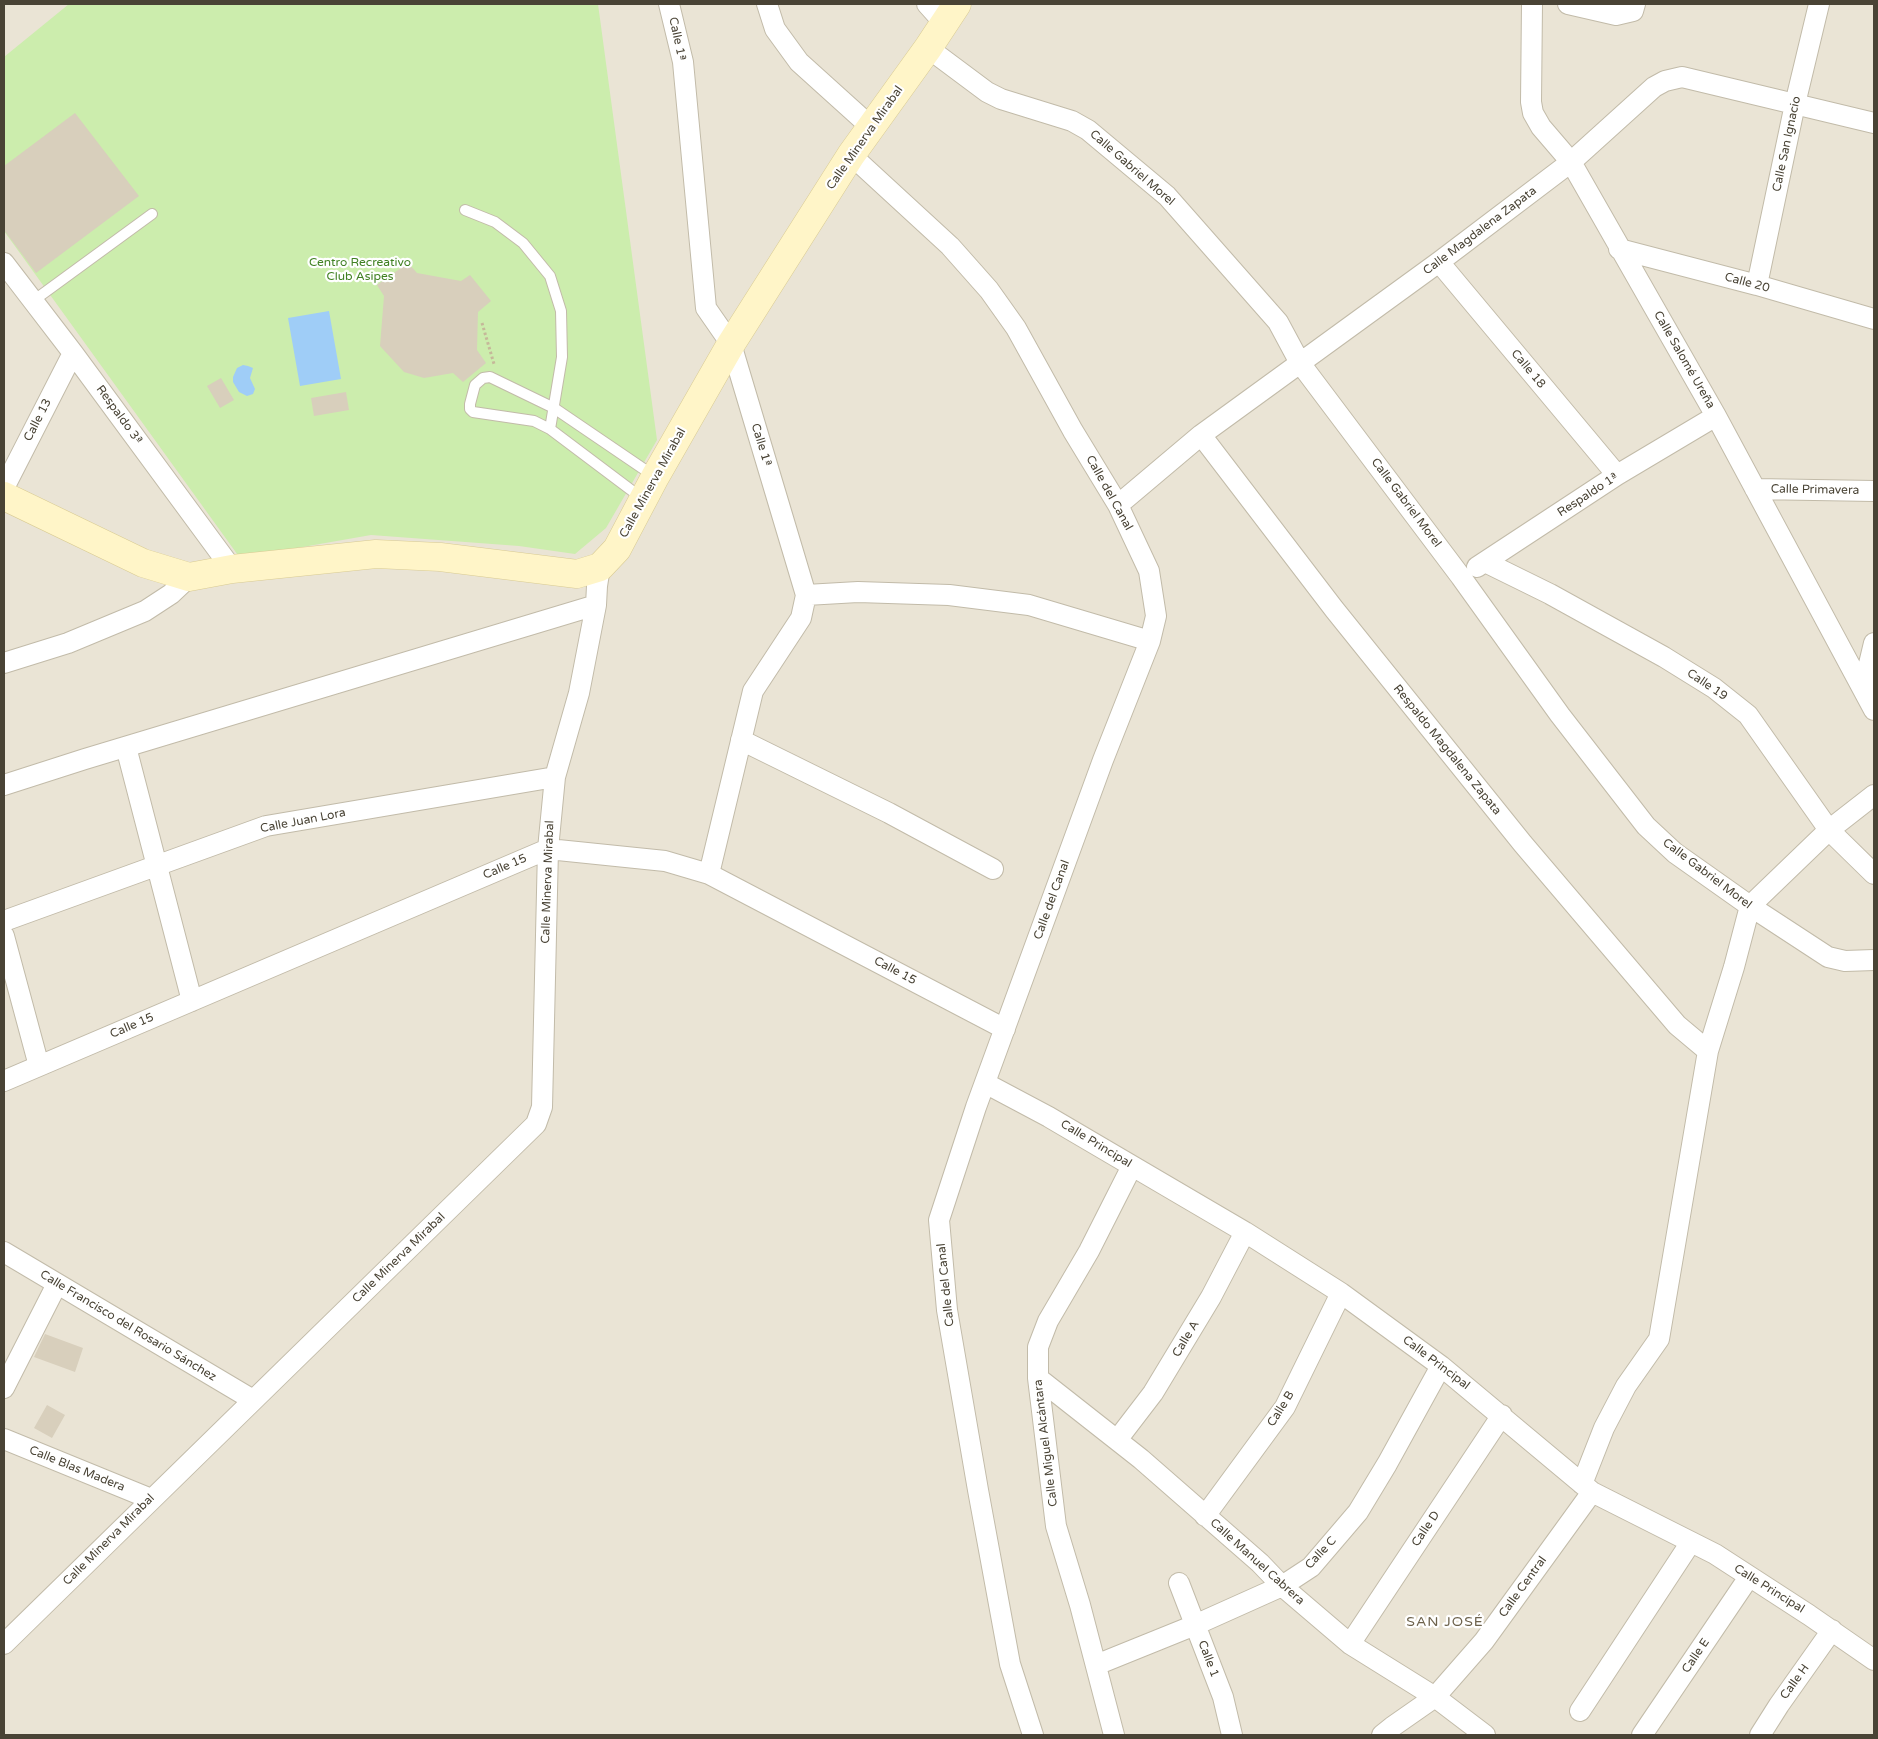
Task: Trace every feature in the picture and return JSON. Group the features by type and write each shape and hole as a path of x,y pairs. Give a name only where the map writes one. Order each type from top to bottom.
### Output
{"street":[{"name":"Calle 1ª","path":"669,4 683,62 706,308 731,344 806,595"},
{"path":"767,4 775,29 799,62 871,127"},
{"name":"Calle Salomé Ureña","path":"1532,4 1532,108 1541,127 1571,162 1716,416 1874,710"},
{"path":"1568,4 1616,15 1633,11 1635,4"},
{"name":"Calle San Ignacio","path":"1757,285 1815,5"},
{"name":"Calle Minerva Mirabal","path":"4,1644 536,1124 542,1107 548,849 555,777 578,693 596,605 600,567 617,549 649,488 731,344 851,155 928,48 943,10"},
{"name":"Calle Gabriel Morel","path":"928,48 987,92 1001,100 1072,121 1088,130 1167,196 1278,322 1300,363 1461,577 1560,715 1646,826 1674,853 1828,957 1845,962 1874,960"},
{"name":"Calle Magdalena Zapata","path":"1118,505 1201,435 1439,262 1571,162 1654,87 1665,80 1682,77 1874,123"},
{"name":"Calle del Canal","path":"851,155 950,246 989,290 1016,328 1073,431 1118,505 1148,571 1156,616 1150,641 1100,769 985,1083 939,1220 947,1310 980,1500 1010,1664 1033,1735"},
{"name":"Calle 20","path":"1619,249 1757,285 1874,319"},
{"name":"Calle 18","path":"1439,262 1617,475"},
{"name":"Respaldo 3ª","path":"4,263 232,569"},
{"name":"Calle 13","path":"4,488 72,353"},
{"name":"Respaldo 1ª","path":"1461,577 1617,475 1716,416"},
{"name":"Respaldo Magdalena Zapata","path":"1201,435 1416,712 1523,844 1677,1025 1708,1051"},
{"name":"Calle Primavera","path":"1755,488 1874,491"},
{"path":"4,496 143,563 189,577 232,569 376,554 440,557 577,574 600,567"},
{"name":"Calle 19","path":"1485,562 1550,594 1623,635 1714,688 1748,715 1829,830 1874,874"},
{"path":"4,663 68,643 145,611 171,594 189,577"},
{"path":"709,874 752,691 801,618 806,595 858,592 950,595 1029,605 1150,641"},
{"path":"4,785 596,605"},
{"path":"1863,689 1874,643"},
{"path":"741,740 889,813 993,869"},
{"path":"126,747 192,1001"},
{"name":"Calle Juan Lora","path":"4,921 266,826 555,777"},
{"path":"1750,906 1829,830 1874,795"},
{"name":"Calle 15","path":"4,1081 548,849 665,862 709,874 1005,1029"},
{"name":"Calle Central","path":"1382,1735 1434,1697 1484,1641 1587,1488 1593,1452 1626,1386 1659,1339 1708,1051 1734,967 1750,906"},
{"path":"4,936 39,1066"},
{"name":"Calle Principal","path":"985,1083 1049,1116 1245,1232 1342,1293 1441,1366 1502,1415 1587,1488 1715,1554 1832,1630 1874,1660"},
{"name":"Calle Miguel Alcántara","path":"1114,1735 1080,1605 1056,1526 1038,1378 1038,1347 1048,1321 1089,1251 1132,1166"},
{"name":"Calle A","path":"1117,1440 1163,1377 1211,1297 1245,1232"},
{"name":"Calle Francisco del Rosario Sánchez","path":"4,1252 253,1400"},
{"path":"4,1388 57,1284"},
{"name":"Calle B","path":"1205,1516 1285,1407 1342,1293"},
{"name":"Calle C","path":"1096,1665 1195,1625 1282,1586 1311,1567 1358,1512 1441,1366"},
{"name":"Calle Manuel Cabrera","path":"1038,1378 1141,1459 1260,1562 1282,1586 1350,1644 1434,1697 1486,1735"},
{"name":"Calle D","path":"1350,1644 1502,1415"},
{"name":"Calle Blas Madera","path":"4,1439 151,1499"},
{"path":"1580,1711 1691,1542"},
{"name":"Calle E","path":"1642,1735 1749,1577"},
{"name":"Calle 1","path":"1179,1584 1223,1697 1232,1735"},
{"name":"Calle H","path":"1760,1735 1832,1630"}],"lane":[{"path":"465,210 495,222 523,243 550,276 561,311 562,357 550,429"},
{"path":"33,301 152,214"},
{"path":"483,378 498,379 554,408 649,488 534,421 473,412 470,409 470,404 475,385 483,378"}],"path":[{"path":"482,323 498,379"}],"shaded area":[{"path":"4,4 1874,4 1874,1735 4,1735"}],"green space":[{"name":"Centro Recreativo Club Asipes","path":"69,4 598,4 657,440 606,528 575,554 519,546 371,535 240,558 4,231 4,57"}],"water":[{"path":"329,311 341,379 300,386 288,318"},
{"path":"243,365 253,368 250,378 255,389 253,394 247,396 239,392 233,382 237,368"}],"building":[{"path":"75,113 139,196 36,273 4,230 4,166"},
{"path":"408,263 417,273 461,281 470,275 491,301 478,312 477,350 486,363 463,382 453,373 424,378 404,372 380,346 384,296 377,285"},
{"path":"221,378 234,400 220,408 207,386"},
{"path":"346,392 349,410 314,416 311,398"},
{"path":"45,1334 83,1348 75,1372 34,1357"},
{"path":"47,1405 65,1415 52,1438 34,1428"}],"district":[{"name":"SAN JOSÉ","path":"1445,1622"}]}
